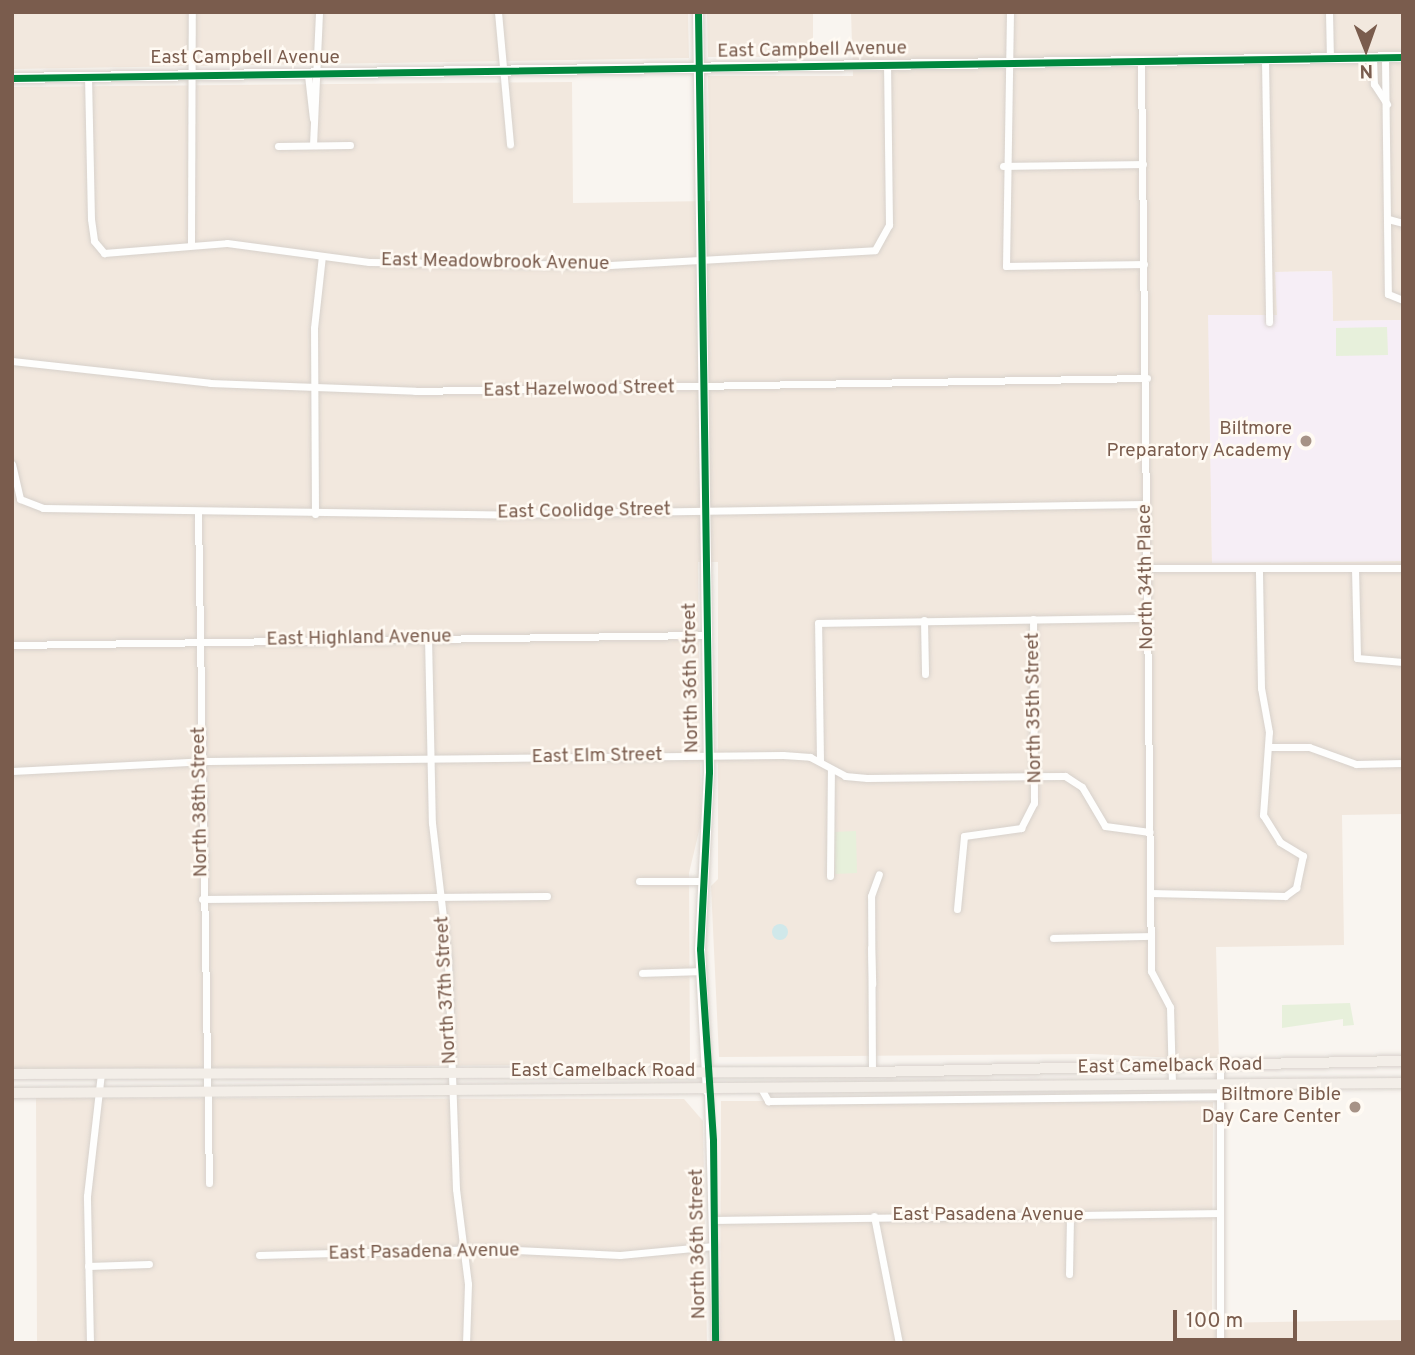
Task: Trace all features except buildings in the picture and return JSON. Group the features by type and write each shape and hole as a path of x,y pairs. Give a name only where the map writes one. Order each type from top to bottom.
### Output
{"main road":[{"name":"East Camelback Road","path":"12,1074 872,1072 1172,1068 1401,1061"},
{"path":"1401,1061 1401,1083"},
{"path":"963,1070 964,1093"},
{"name":"East Camelback Road","path":"12,1093 762,1090 964,1093 1172,1085 1401,1083"}],"street":[{"path":"191,243 192,12"},
{"path":"313,120 308,105 319,12"},
{"path":"498,12 510,144"},
{"name":"North 36th Street","path":"698,12 709,755 701,881 701,971 715,1220 715,1343"},
{"path":"1010,12 1013,64 1003,166 1006,266 1144,264"},
{"path":"1329,12 1330,59"},
{"name":"East Campbell Avenue","path":"12,78 502,73 1403,57"},
{"path":"1373,58 1376,89 1387,104"},
{"path":"1385,58 1388,294 1403,300"},
{"path":"1265,60 1269,322"},
{"name":"North 34th Place","path":"1141,62 1147,378 1146,568 1151,936 1153,979 1170,1007 1172,1085"},
{"name":"East Meadowbrook Avenue","path":"88,76 91,219 104,253 130,255 191,243 463,266 861,253 885,242 887,65"},
{"path":"313,74 317,104 313,120 313,145"},
{"path":"1376,89 1387,89"},
{"path":"308,105 317,104"},
{"path":"278,146 349,145"},
{"path":"1003,166 1143,164"},
{"path":"1388,219 1403,223"},
{"path":"315,513 314,389 322,256"},
{"name":"East Hazelwood Street","path":"12,361 314,389 703,386 1147,378"},
{"name":"East Coolidge Street","path":"12,464 24,503 198,513 1146,504"},
{"name":"North 38th Street","path":"198,513 202,900 208,1091"},
{"path":"1146,568 1403,568"},
{"path":"1355,568 1357,658 1403,662"},
{"path":"1150,893 1294,895 1303,856 1280,842 1263,815 1269,747 1259,570"},
{"path":"1147,618 818,623 820,760 831,771 867,778 1036,774 1074,780 1105,825 1150,832"},
{"name":"North 35th Street","path":"957,909 959,843 971,834 1021,828 1034,803 1036,774 1033,619"},
{"path":"924,620 925,674"},
{"name":"East Highland Avenue","path":"12,645 706,635"},
{"name":"North 37th Street","path":"428,638 430,759 442,897 451,1092 465,1250 466,1343"},
{"path":"1269,747 1309,747 1356,764 1403,763"},
{"name":"East Elm Street","path":"12,771 200,762 709,755 820,760"},
{"path":"830,876 831,771"},
{"path":"872,1072 871,887 879,874"},
{"path":"639,881 701,881"},
{"path":"202,900 547,896"},
{"path":"1053,938 1151,936"},
{"path":"642,973 701,971"},
{"path":"1220,1067 1220,1343"},
{"path":"90,1343 87,1196 101,1093 101,1073"},
{"path":"208,1091 209,1184"},
{"name":"East Camelback Road","path":"964,1093 1220,1096"},
{"name":"East Pasadena Avenue","path":"715,1220 794,1223 874,1216 1219,1213"},
{"path":"1069,1274 1070,1214"},
{"path":"874,1216 899,1343"},
{"name":"East Pasadena Avenue","path":"259,1255 465,1250 620,1255 714,1246"},
{"path":"88,1266 149,1264"}],"shaded area":[{"path":"12,12 688,12 689,58 12,69"},
{"path":"707,12 813,12 813,57 708,57"},
{"path":"851,12 1403,12 1403,320 1333,321 1332,271 1276,272 1277,315 1209,315 1212,563 1403,561 1403,814 1342,815 1344,945 1216,947 1219,1060 1092,1054 719,1057 711,886 718,879 718,562 698,562 701,823 689,873 690,1064 12,1069 12,87 572,82 573,203 710,201 708,76 853,76"},
{"name":"Biltmore Preparatory Academy","path":"1332,271 1333,321 1403,320 1403,561 1212,563 1208,315 1277,315 1275,272"},
{"path":"36,1098 684,1099 703,1121 707,1343 37,1343"},
{"path":"721,1101 1213,1102 1212,1323 1403,1320 1403,1343 720,1343"}],"green space":[{"path":"1387,327 1388,355 1336,356 1336,328"},
{"path":"856,831 857,873 835,874 834,832"},
{"path":"1350,1003 1354,1025 1343,1026 1343,1019 1282,1028 1282,1005"}],"water":[{"path":"777,924 783,924 788,932 786,938 777,940 772,935 772,929"}],"cycle path":[{"path":"698,12 709,772 700,949 713,1141 715,1343"},
{"path":"12,78 1403,57"}],"place":[{"name":"Biltmore Preparatory Academy","path":"1306,441"},
{"name":"Biltmore Bible Day Care Center","path":"1355,1107"}]}
